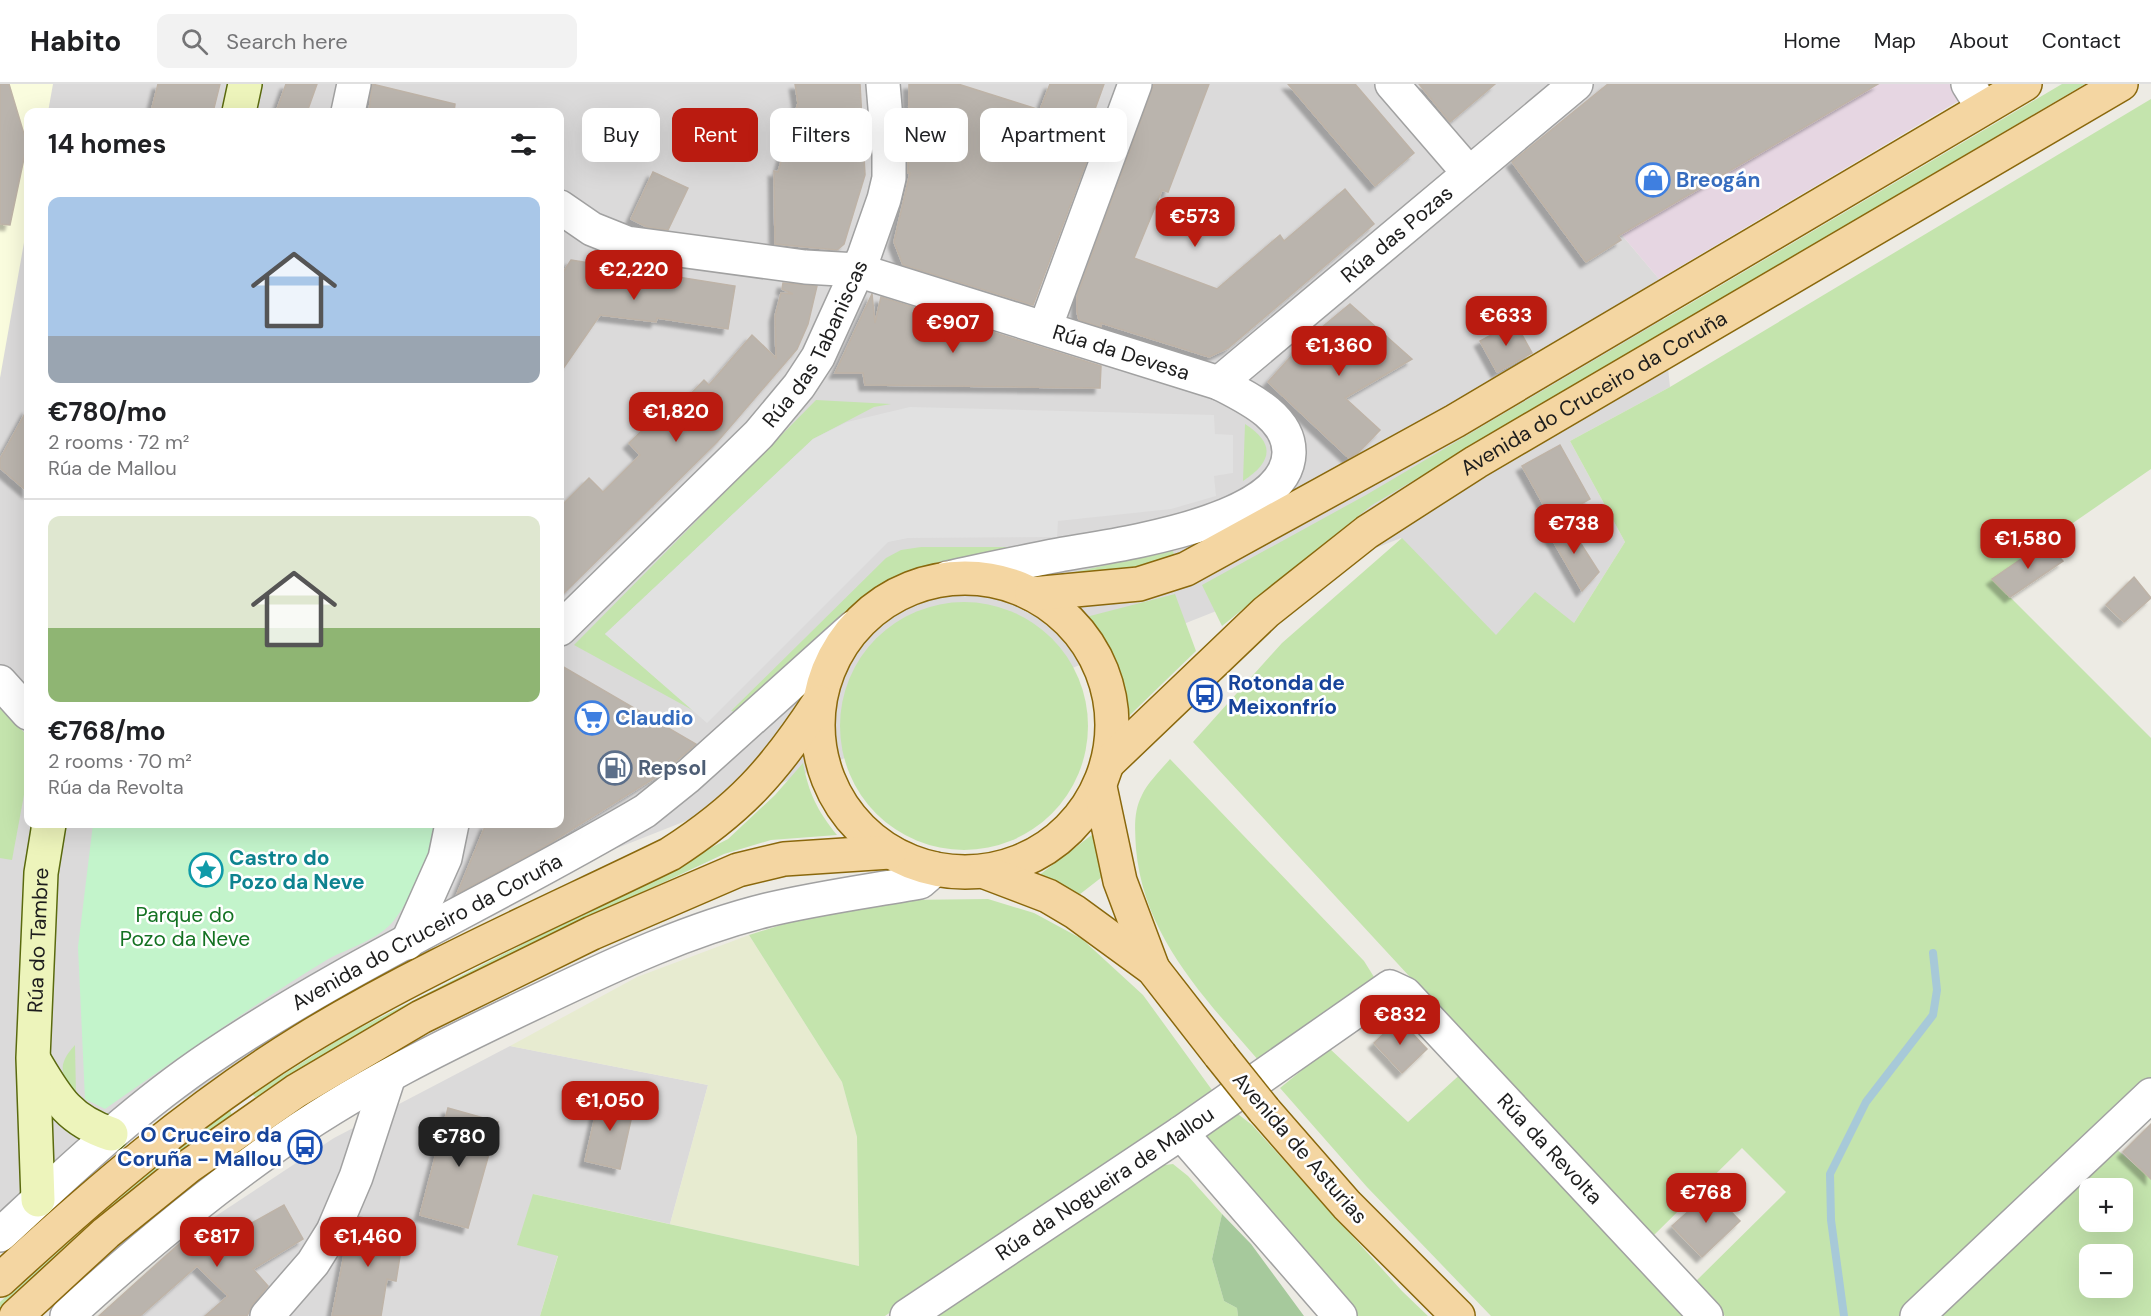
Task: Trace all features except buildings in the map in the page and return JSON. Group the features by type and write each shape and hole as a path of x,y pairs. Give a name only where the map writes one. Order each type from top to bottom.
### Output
{"main road":[{"path":"240,108 245,84"},
{"path":"1032,594 1138,584 1186,568 1455,420 1976,96 2025,84"},
{"name":"Avenida do Cruceiro da Coruña","path":"1105,775 1266,612 1367,532 1476,462 2121,84"},
{"path":"947,578 977,578 998,581 1032,594 1055,608 1074,625 1101,665 1108,687 1113,717 1105,775 1086,811 1062,837 1025,861 986,872 961,873 935,869 901,859 861,830 844,810 829,782 821,760 817,723 819,702 828,669 854,627 888,599 922,584 947,578"},
{"name":"Avenida do Cruceiro da Coruña","path":"0,1280 99,1190 157,1143 231,1087 302,1041 410,981 670,854 697,836 751,792 770,772 819,702"},
{"name":"Avenida de Asturias","path":"1105,775 1120,880 1153,969"},
{"name":"Rúa do Tambre","path":"38,1200 33,1058 41,873 48,828"},
{"path":"16,1316 106,1233 189,1166 296,1091 421,1017 602,928 738,870 784,860 890,852"},
{"name":"Avenida de Asturias","path":"986,872 1048,896 1075,912 1153,969 1264,1110 1347,1205 1458,1316"},
{"path":"33,1058 54,1095 70,1113 89,1127 111,1134"}],"street":[{"path":"349,108 354,84"},
{"name":"Rúa das Tabaniscas","path":"564,625 759,434 780,410 818,357 875,228 889,178 883,84"},
{"path":"1045,328 1135,84"},
{"path":"1392,84 1468,172"},
{"name":"Rúa das Pozas","path":"1219,383 1468,172 1576,84"},
{"name":"Rúa da Devesa","path":"565,222 627,243 805,267 856,270 1219,383 1262,407 1285,433 1289,449 1287,466 1270,490 1236,509 1177,531 947,578"},
{"name":"Avenida do Cruceiro da Coruña","path":"0,1235 111,1134 210,1057 349,973 645,811 686,778 854,627"},
{"path":"0,682 24,709"},
{"path":"407,943 445,858 451,828"},
{"path":"445,858 452,881 462,895 481,902"},
{"path":"68,1316 134,1254 273,1148 389,1076 442,1047 653,948 766,910 920,882 935,869"},
{"name":"Rúa da Nogueira de Mallou","path":"908,1316 1181,1133 1390,987"},
{"name":"Rúa da Revolta","path":"1390,987 1404,994 1706,1316"},
{"path":"267,1316 313,1263 333,1231 348,1201 389,1076"},
{"path":"1917,1316 2151,1095"},
{"path":"336,1108 362,1156"},
{"path":"1181,1133 1340,1316"}],"shaded area":[{"path":"0,84 1608,84 1560,125 1621,234 1659,279 1670,387 1570,441 1625,542 1574,623 1496,636 1401,538 496,896 0,1219"},
{"path":"0,84 53,84 49,108 24,108 24,243 0,378"},
{"path":"1608,84 1987,84 1659,279 1621,234 1560,125"},
{"path":"910,407 1214,415 1215,434 1233,435 1233,473 1214,476 1216,496 1171,509 1058,521 1057,537 908,538 888,542 707,723 605,634 813,439 847,422"},
{"path":"749,935 842,1082 857,1137 859,1266 670,1224 708,1085 510,1046 637,977"},
{"path":"510,1046 708,1085 670,1224 533,1194 558,1255 540,1316 99,1316 184,1237 334,1138"}],"green space":[{"path":"2062,84 2085,84 1372,505 1222,626 1202,585 1366,495"},
{"path":"2151,99 2151,469 1992,579 2151,738 2151,1078 1899,1316 1725,1316 1692,1285 1786,1192 1742,1148 1651,1238 1193,742 1282,643 1402,538 1496,635 1535,592 1574,623 1625,542 1570,441 1670,387"},
{"path":"816,400 891,404 874,407 813,439 605,634 696,712 574,645"},
{"path":"1245,424 1262,439 1266,446 1266,453 1265,460 1260,467 1243,481"},
{"path":"1171,545 1175,557 1116,574 1052,577 1129,560"},
{"path":"921,547 1057,547 926,570 888,587 842,622 748,715 731,711 886,558 901,550"},
{"path":"1175,594 1196,651 1129,716 1109,652 1086,617"},
{"path":"964,602 1000,607 1033,623 1052,638 1067,657 1083,690 1088,726 1083,762 1067,795 1052,814 1033,829 1000,845 964,850 928,845 895,829 876,814 861,795 845,762 840,726 845,690 861,657 876,638 895,623 928,607"},
{"path":"0,705 24,732 24,795 12,860 0,858"},
{"path":"1170,759 1364,961 1374,977 1259,1061 1198,989 1180,964 1164,938 1141,881 1136,849 1137,808 1148,785"},
{"path":"803,763 815,801 837,835 771,840 724,854 534,943 352,1038 256,1098 252,1094 348,1034 728,839 775,795"},
{"name":"Parque do Pozo da Neve","path":"93,828 437,828 415,886 395,919 381,933 297,978 105,1109 85,1099 78,947"},
{"path":"1093,834 1102,877 1075,898 1038,876"},
{"path":"988,899 1034,913 1082,939 1143,995 1212,1090 885,1316 540,1316 558,1256 517,1245 533,1194 859,1266 857,1137 842,1082 749,935 816,914 902,900"},
{"path":"75,1045 76,1095 63,1070 65,1059"},
{"path":"1329,1048 1408,1122 1465,1070 1687,1316 1491,1316 1367,1187 1280,1088"},
{"path":"229,1108 232,1115 149,1178 0,1312 0,1302 56,1252 141,1178"},
{"path":"1227,1113 1238,1114 1252,1125 1402,1291 1428,1316 1355,1316 1206,1138 1209,1129"},
{"path":"2114,1147 2151,1179 2151,1316 1935,1316 2079,1180 2079,1232 2133,1232 2133,1178 2081,1178"},
{"path":"1173,1164 1188,1176 1222,1214 1212,1259 1224,1301 1237,1308 1238,1316 931,1316 1157,1166"},
{"path":"1222,1214 1251,1244 1304,1316 1238,1316 1237,1308 1224,1301 1212,1259"}],"waterway":[{"path":"1844,1316 1831,1220 1830,1174 1866,1102 1933,1015 1937,990 1933,953"}],"place":[{"name":"Breogán","path":"1653,180"},
{"name":"Rotonda de Meixonfrío","path":"1205,695"},
{"name":"Claudio","path":"592,718"},
{"name":"Repsol","path":"615,768"},
{"name":"Castro do Pozo da Neve","path":"206,870"},
{"name":"O Cruceiro da Coruña - Mallou","path":"305,1147"}]}
